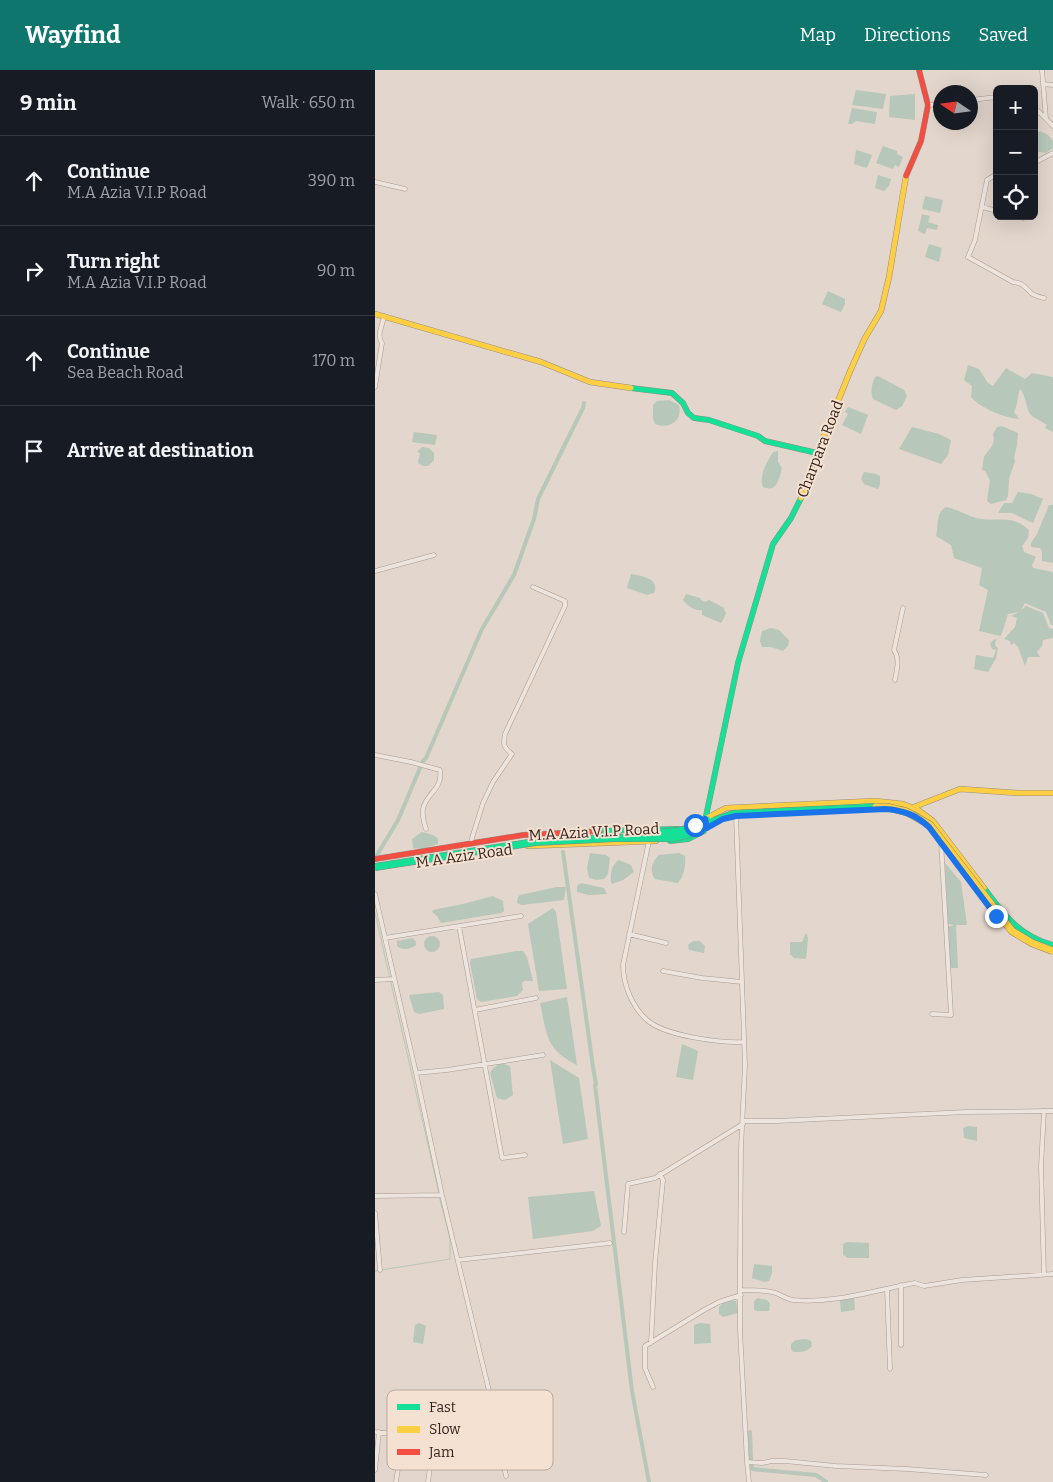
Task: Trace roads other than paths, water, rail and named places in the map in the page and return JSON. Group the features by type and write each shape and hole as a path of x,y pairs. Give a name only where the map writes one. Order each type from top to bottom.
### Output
{"main road":[{"name":"Charpara Road","path":"704,831 738,662 773,544 800,502 853,364 881,310 889,277 904,180 921,141 928,106 919,70"},
{"path":"375,314 541,362 590,382 619,388 672,393 683,403 688,413 694,418 709,420 758,436 765,441 817,454"},
{"path":"912,811 960,789 1018,793 1053,793"},
{"name":"M.A Azia V.I.P Road","path":"375,861 523,836 690,827 726,808 875,801 889,802 912,811 944,839 996,916 1012,934 1031,945 1053,949"},
{"path":"375,861 535,838 615,833 681,832 691,829 721,813 733,810 868,803 889,804 909,808 931,821 1000,913 1014,928 1034,941 1053,949"},
{"path":"375,868 535,842 625,837 675,838 701,831 716,820 733,814 887,807 912,811 923,818 935,830 1012,931 1032,943 1053,949"},
{"name":"M.A Azia V.I.P Road","path":"704,831 723,819 736,816 885,809 912,811"},
{"name":"M A Aziz Road","path":"375,868 535,846 679,841 695,837 704,831"}],"street":[{"path":"1042,70 1046,119"},
{"path":"1043,84 1053,84"},
{"path":"978,99 993,97"},
{"path":"928,106 933,105"},
{"path":"1038,111 1053,126"},
{"path":"1038,161 1053,153"},
{"path":"995,175 987,180 975,240 969,257 1013,282 1020,282 1033,295 1044,298"},
{"path":"375,182 405,188"},
{"path":"982,207 993,210"},
{"path":"375,387 382,343 379,336 383,327 384,316"},
{"path":"375,571 434,555"},
{"path":"471,845 471,838 483,803 493,782 512,754 504,748 505,734 565,606 565,601 533,587"},
{"path":"895,680 898,664 897,654 894,650 903,608"},
{"path":"375,755 440,770 441,777 436,791 429,797 423,808 423,820 426,829"},
{"path":"736,816 744,1042 740,1330 749,1482"},
{"path":"932,1014 951,1015 944,839"},
{"path":"649,842 623,965 623,974 633,1002 648,1021 670,1031 721,1042 744,1042"},
{"path":"375,894 442,1195 489,1390"},
{"path":"385,938 521,916"},
{"path":"459,926 502,1158 525,1155"},
{"path":"629,934 666,943"},
{"path":"663,971 741,982"},
{"path":"375,980 394,979"},
{"path":"475,1010 536,998"},
{"path":"416,1073 543,1055"},
{"path":"1043,1275 1041,1166 1044,1111"},
{"path":"624,1232 628,1184 655,1178 743,1122 966,1112 1053,1111"},
{"path":"651,1343 655,1263 663,1180 661,1174"},
{"path":"375,1196 442,1195"},
{"path":"375,1213 380,1270"},
{"path":"458,1260 610,1243"},
{"path":"741,1290 773,1292 784,1298 803,1300 846,1297 915,1283 924,1286 962,1280 1053,1274"},
{"path":"901,1285 901,1346"},
{"path":"887,1288 890,1369"},
{"path":"653,1386 645,1368 645,1346 711,1306 741,1295"},
{"path":"375,1470 377,1432"},
{"path":"747,1462 785,1461 986,1475"},
{"path":"505,1470 506,1476"}],"waterway":[{"path":"377,855 398,820 482,629 514,575 534,519 538,499 584,403"},
{"path":"563,852 596,1084 632,1391 649,1482"},
{"path":"375,913 439,1193"},
{"path":"375,1271 450,1259 450,1238 439,1196"},
{"path":"750,1432 751,1460"},
{"path":"752,1463 752,1469 816,1475 826,1482"}]}
